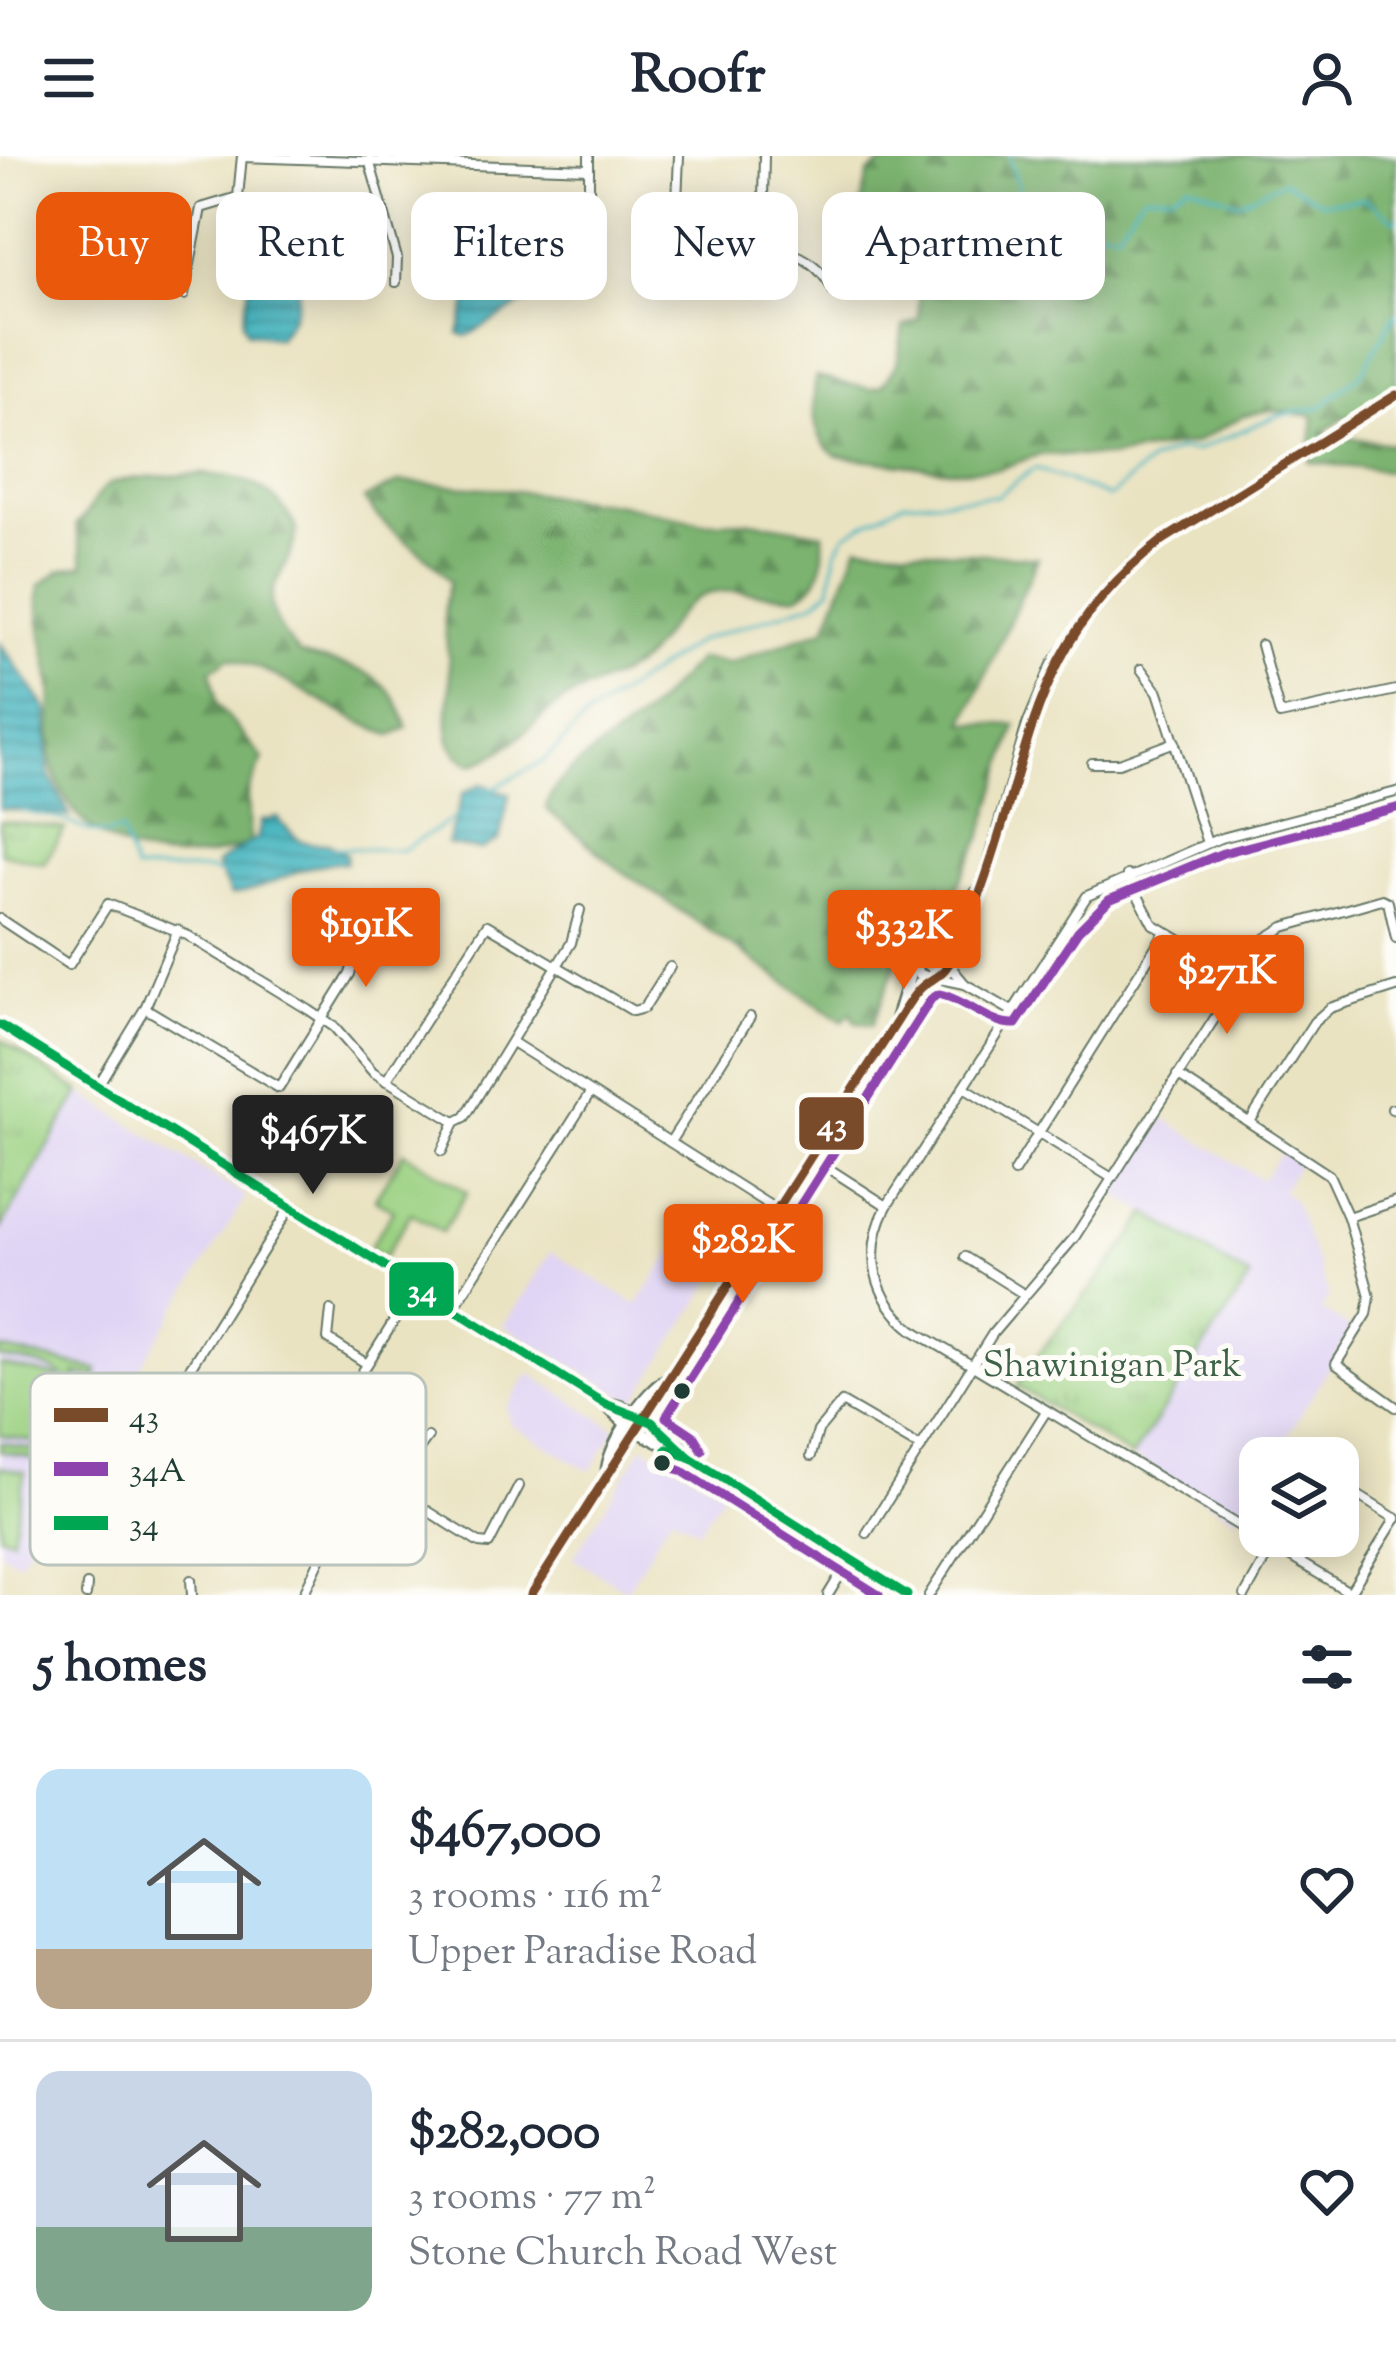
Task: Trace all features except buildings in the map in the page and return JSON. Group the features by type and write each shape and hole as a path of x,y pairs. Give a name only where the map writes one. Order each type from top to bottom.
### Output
{"main road":[{"path":"531,1595 896,1023 946,960 1000,837 1040,696 1086,616 1134,562 1163,540 1396,395"},
{"path":"896,1023 919,950 951,932 979,889"},
{"path":"931,946 946,960"},
{"path":"914,962 919,974 934,978"},
{"path":"0,1025 451,1312 637,1424 683,1446 689,1457 907,1595"}],"street":[{"path":"589,156 589,192"},
{"path":"677,192 679,156"},
{"path":"763,192 764,156"},
{"path":"192,251 204,205 238,197 242,157 500,160 589,169"},
{"path":"370,160 397,258 396,282"},
{"path":"798,256 822,274"},
{"path":"1261,645 1280,715 1396,690"},
{"path":"1142,669 1153,681 1207,843"},
{"path":"1092,764 1119,763 1174,742"},
{"path":"1239,1528 913,1330 883,1298 873,1258 887,1206 1087,896 1207,843 1396,792"},
{"path":"1127,875 1146,916 1239,976"},
{"path":"866,1533 993,1333 1074,1238 1266,938 1284,927 1382,899 1388,902 1396,938"},
{"path":"0,920 69,965 108,904 178,930 322,1019 386,1081 455,1122"},
{"path":"442,1151 455,1122 465,1118 557,965 574,935 580,910"},
{"path":"386,1081 488,925 634,1012 646,1006 670,967"},
{"path":"97,1087 145,1009 178,930"},
{"path":"1014,1172 1165,932"},
{"path":"145,1009 274,1089 350,974 360,941"},
{"path":"946,960 965,984"},
{"path":"934,978 965,984 1010,1010"},
{"path":"1251,1120 1314,1022 1330,1007 1396,987"},
{"path":"670,1142 750,1017"},
{"path":"512,1042 777,1210"},
{"path":"1177,1075 1318,1164 1348,1217 1370,1296 1367,1314 1336,1364 1396,1406"},
{"path":"964,1087 1112,1178"},
{"path":"451,1312 591,1092"},
{"path":"811,1157 887,1206"},
{"path":"1348,1217 1396,1201"},
{"path":"188,1373 289,1209"},
{"path":"965,1257 1025,1295"},
{"path":"362,1373 414,1289"},
{"path":"331,1310 328,1339 367,1364"},
{"path":"811,1456 818,1431 842,1402 921,1448"},
{"path":"928,1595 1045,1413"},
{"path":"426,1509 486,1545 519,1486"},
{"path":"1289,1557 1352,1594 1396,1518 1359,1496"},
{"path":"1245,1595 1266,1557"},
{"path":"828,1595 850,1559"},
{"path":"303,1595 316,1565"},
{"path":"191,1580 192,1595"}],"shaded area":[{"path":"80,1092 246,1197 137,1373 30,1373 30,1544 19,1562 0,1551 0,1230"},
{"path":"1163,1118 1262,1180 1284,1149 1301,1160 1281,1191 1294,1201 1329,1296 1321,1310 1352,1329 1287,1437 1239,1437 1236,1518 1132,1457 1249,1278 1115,1194"},
{"path":"674,1250 716,1276 634,1402 503,1326 551,1252 637,1305"},
{"path":"529,1373 616,1429 590,1471 510,1424 507,1408"},
{"path":"643,1446 724,1492 698,1530 671,1514 627,1590 573,1558"}],"green space":[{"path":"895,156 1396,156 1396,387 1321,433 1396,445 1396,472 1309,462 1314,416 1270,410 1245,415 1194,443 1112,457 1040,454 999,469 950,470 837,456 818,431 816,377 871,389 883,385 897,364 903,327 919,319 919,300 1105,300 1105,192 864,192 869,173"},
{"path":"201,474 246,482 280,504 297,530 272,601 283,632 299,654 351,667 379,681 400,707 407,728 391,735 272,674 229,658 211,670 217,704 263,759 248,792 250,843 191,858 161,857 107,839 66,798 51,759 52,695 40,623 40,585 61,570 84,565 76,525 105,487 136,478"},
{"path":"400,482 498,489 620,504 702,522 751,521 823,533 823,561 813,584 798,596 729,591 697,598 635,667 570,697 511,744 472,764 461,757 449,738 444,618 450,582 364,499"},
{"path":"858,545 1038,558 964,723 1016,725 981,839 935,930 903,947 872,1025 855,1021 851,1013 842,1021 618,868 546,809 560,781 646,713 699,659 730,663 826,628"},
{"path":"0,821 65,829 44,863 1,853"},
{"path":"0,1039 80,1092 0,1230"},
{"path":"404,1152 467,1192 442,1232 411,1213 385,1256 370,1247 393,1210 375,1199"},
{"name":"Shawinigan Park","path":"1147,1213 1250,1278 1132,1457 1017,1386"},
{"path":"0,1349 98,1370 58,1373 0,1358"},
{"path":"0,1365 39,1373 30,1373 30,1441 0,1435"},
{"path":"0,1442 30,1449 30,1458 0,1451"},
{"path":"0,1467 25,1472 12,1538 0,1535"}],"water":[{"path":"247,300 297,300 278,338 247,332 243,321"},
{"path":"468,300 528,300 467,336 459,334"},
{"path":"0,643 47,709 48,772 70,816 0,809"},
{"path":"481,784 510,794 499,840 481,850 447,844 463,793"},
{"path":"278,818 299,840 328,843 346,854 346,863 316,865 231,895 216,864 258,837 261,821"}],"waterway":[{"path":"1010,156 1026,218 1048,227 1117,232 1143,194 1172,194 1189,184 1239,202 1283,181 1322,202 1365,199 1396,221"},
{"path":"490,790 544,761 588,716 698,641 815,602 830,589 836,552 846,534 904,502 997,496 1035,468 1109,497 1151,461 1179,450 1195,451 1276,416 1321,407 1361,374 1396,313"},
{"path":"21,809 97,833 121,830 135,871 208,870 229,876"},
{"path":"337,848 402,850 455,818"}],"transit line":[{"name":"43","path":"531,1595 908,1003 956,952 980,893 1041,702 1086,618 1119,578 1163,540 1396,395"},
{"name":"34A","path":"702,1450 693,1435 666,1417 931,999 939,994 997,1021 1016,1024 1078,931 1109,900 1223,853 1396,808"},
{"name":"34","path":"0,1025 605,1404 652,1422 689,1457"},
{"name":"34","path":"667,1449 689,1457 907,1595"},
{"name":"34A","path":"661,1463 682,1471 879,1595"}]}
